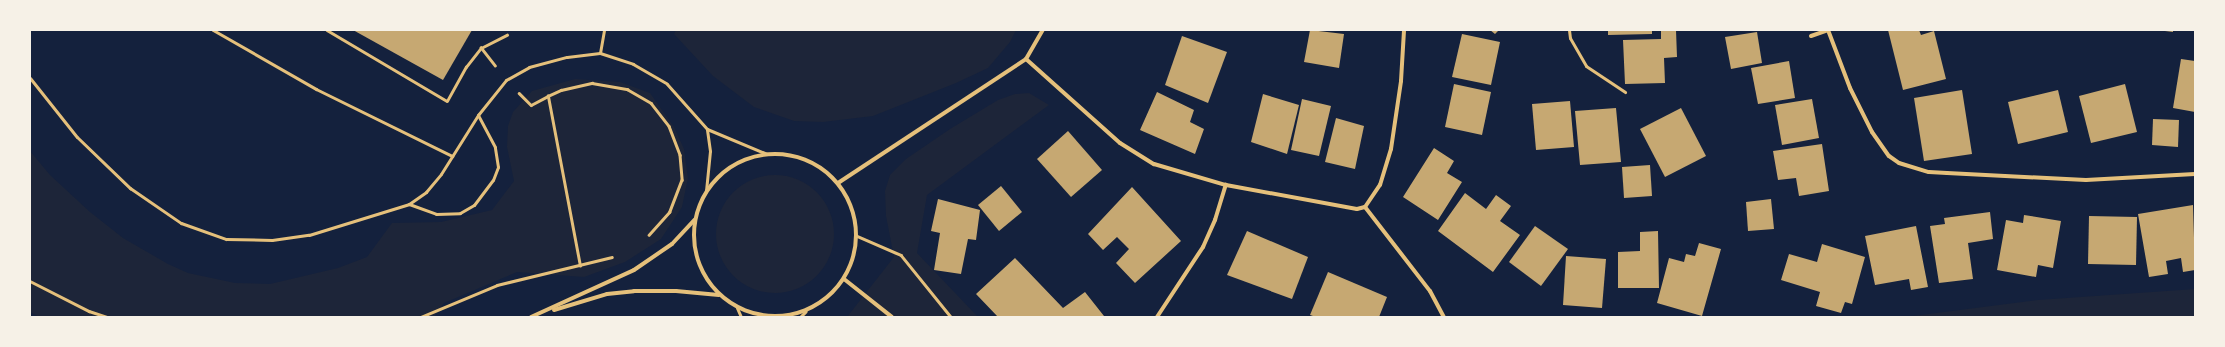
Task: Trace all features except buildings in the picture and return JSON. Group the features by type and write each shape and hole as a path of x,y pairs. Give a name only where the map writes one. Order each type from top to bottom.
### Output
{"street":[{"path":"838,183 1026,59 1043,30"},
{"path":"1365,208 1380,185 1391,149 1402,81 1404,30"},
{"path":"1811,36 1828,30 1850,88 1872,132 1889,156 1898,163 1941,173 2086,180 2195,174"},
{"path":"1026,59 1136,154 1176,172 1226,186 1338,208 1365,208"},
{"path":"766,154 799,158 818,165 838,183 852,208 857,236 855,251 844,278 828,298 806,311 783,317 759,316 737,308 718,295 702,273 694,247 695,220 706,191 722,172 743,160 766,154"},
{"path":"1157,317 1203,247 1215,220 1226,186"},
{"path":"1365,208 1430,290 1444,317"},
{"path":"531,317 634,270 672,244 695,220"},
{"path":"844,278 892,317"},
{"path":"531,317 607,294 634,291 676,291 718,295"}],"lane":[{"path":"213,30 316,89 452,156"},
{"path":"600,53 604,30"},
{"path":"1569,30 1570,38 1586,66 1625,92"},
{"path":"30,78 51,108 102,164 160,210 200,231 232,239 292,238 310,235 409,204 426,192 452,156 478,115 506,80 519,72 567,57 600,53 633,64 666,84 706,129 766,154"},
{"path":"409,204 430,213 460,212 474,205 493,180 498,167 495,147 478,115"},
{"path":"706,129 710,151 706,191"},
{"path":"737,308 741,317"},
{"path":"800,317 806,311"}],"path":[{"path":"327,30 447,101 466,67 481,48"},
{"path":"580,266 548,96 561,90 592,83 627,89 651,103 669,126 680,155 682,180 670,212 645,238"},
{"path":"857,236 901,254 951,317"},
{"path":"420,317 497,285 580,266 617,255"},
{"path":"30,281 89,311 108,317"}],"shaded area":[{"path":"676,30 1016,30 1010,42 988,68 956,83 873,116 823,122 794,121 754,107 713,76 674,34"},
{"path":"575,79 620,82 650,93 674,127 684,149 688,178 682,207 661,239 625,262 584,277 517,272 444,303 434,317 39,317 30,312 30,151 50,175 90,212 123,238 168,264 188,273 235,283 270,284 338,268 367,257 392,223 441,222 492,210 514,181 507,147 508,126 513,112 532,91"},
{"path":"1029,93 1049,105 927,195 917,253 978,317 847,317 894,257 886,216 885,191 890,175 906,159 950,129 998,100 1015,94"},
{"path":"775,175 786,176 798,180 817,192 829,211 833,223 833,245 829,257 817,276 798,288 786,292 775,293 764,292 752,288 733,276 721,257 717,245 716,234 717,223 721,211 733,192 752,180 764,176"},
{"path":"2195,289 2195,317 1905,317 2038,300"}]}
